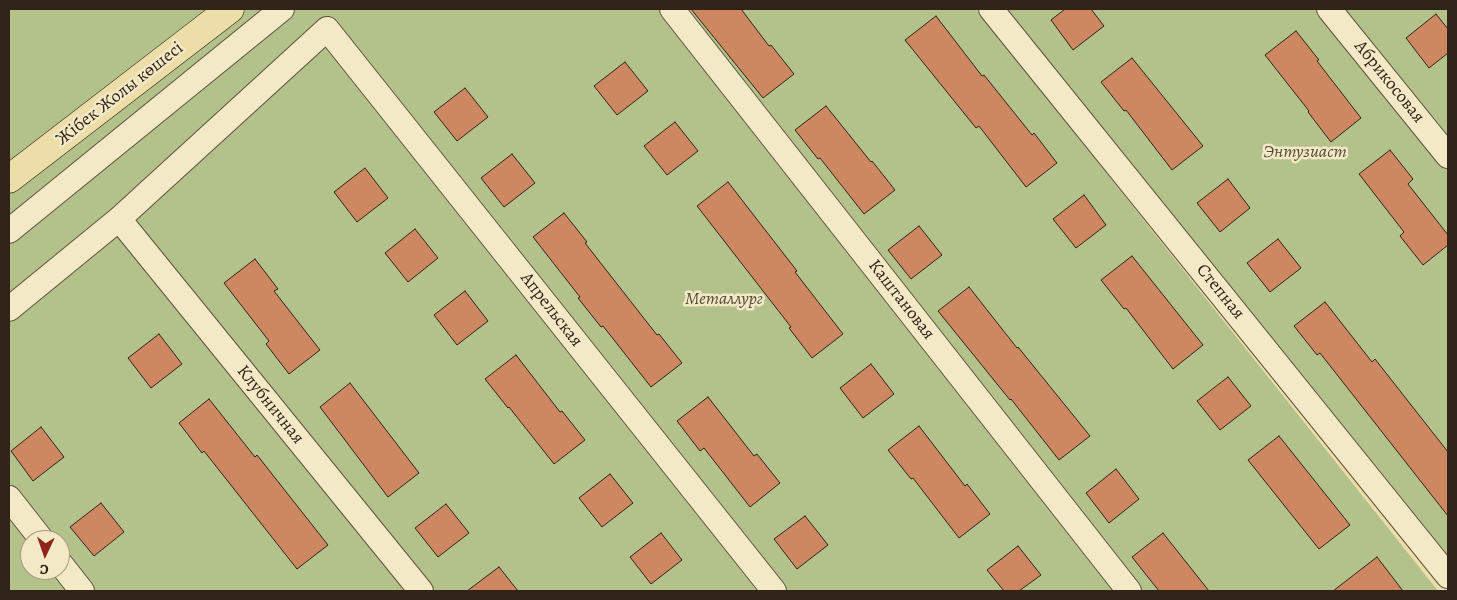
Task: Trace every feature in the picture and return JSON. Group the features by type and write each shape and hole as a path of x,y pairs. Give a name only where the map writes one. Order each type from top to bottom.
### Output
{"highway":[{"name":"Жібек Жолы көшесі","path":"9,179 230,9"}],"street":[{"path":"9,231 282,9"},
{"name":"Каштановая","path":"672,9 1129,591"},
{"name":"Степная","path":"991,9 1448,576"},
{"name":"Абрикосовая","path":"1329,9 1448,156"},
{"name":"Апрельская","path":"119,219 327,29 774,591"},
{"path":"9,309 119,219"},
{"name":"Клубничная","path":"119,219 421,591"},
{"path":"9,498 34,530"},
{"path":"70,576 82,591"}],"green space":[{"name":"Металлург","path":"9,9 976,9 1438,591 9,591"},
{"name":"Энтузиаст","path":"1005,9 1448,9 1448,562"}],"building":[{"path":"691,9 741,9 769,46 771,45 794,74 763,98"},
{"path":"1065,9 1091,9 1104,26 1073,50 1051,20"},
{"path":"1436,14 1448,29 1448,53 1429,68 1406,38"},
{"path":"936,16 982,76 984,75 1032,135 1034,133 1057,163 1026,187 979,126 976,128 905,40"},
{"path":"1296,31 1361,118 1331,142 1265,55"},
{"path":"1132,58 1203,146 1172,170 1126,110 1124,111 1101,82"},
{"path":"625,62 648,91 617,115 594,86"},
{"path":"465,88 488,117 457,141 434,112"},
{"path":"826,106 895,190 864,214 820,158 818,159 795,130"},
{"path":"675,122 698,151 667,175 644,146"},
{"path":"1390,150 1413,179 1408,184 1448,235 1448,245 1423,265 1400,236 1404,232 1359,174"},
{"path":"512,154 535,183 504,207 481,178"},
{"path":"365,168 388,198 357,222 334,192"},
{"path":"1228,179 1250,208 1220,232 1197,203"},
{"path":"728,182 843,334 812,358 789,328 791,327 697,206"},
{"path":"1084,195 1106,225 1076,248 1053,219"},
{"path":"564,213 657,335 659,334 682,363 651,387 603,326 601,327 578,298 580,297 533,237"},
{"path":"919,226 942,255 911,279 888,250"},
{"path":"415,229 438,258 408,282 385,253"},
{"path":"1278,239 1301,268 1270,292 1247,263"},
{"path":"1132,256 1203,345 1173,369 1126,308 1124,309 1101,280"},
{"path":"255,259 278,289 274,291 320,350 289,374 266,344 269,341 224,283"},
{"path":"969,287 1090,436 1059,460 938,311"},
{"path":"465,291 488,321 457,345 434,315"},
{"path":"1325,302 1372,362 1375,359 1448,452 1448,516 1320,353 1317,355 1294,326"},
{"path":"159,334 182,364 151,388 128,358"},
{"path":"516,355 560,412 562,411 585,440 554,464 485,379"},
{"path":"871,364 894,394 863,418 840,388"},
{"path":"1228,377 1251,406 1220,430 1197,401"},
{"path":"350,383 419,473 388,497 320,407"},
{"path":"708,397 754,456 757,454 780,483 750,507 704,448 700,451 677,421"},
{"path":"209,399 255,457 257,455 328,545 297,569 204,451 202,453 179,423"},
{"path":"919,426 965,486 967,484 990,514 959,538 913,478 911,479 888,450"},
{"path":"41,427 64,457 33,481 11,451"},
{"path":"1279,436 1350,525 1319,549 1248,460"},
{"path":"1116,469 1139,499 1109,523 1086,493"},
{"path":"610,474 633,503 602,527 579,498"},
{"path":"101,503 124,532 94,556 70,527"},
{"path":"446,504 469,533 438,557 415,528"},
{"path":"805,516 828,545 797,569 774,539"},
{"path":"661,533 682,560 651,584 630,557"},
{"path":"1163,533 1209,591 1159,591 1132,557"},
{"path":"1018,546 1041,575 1019,591 1004,591 987,570"},
{"path":"1377,557 1403,591 1333,591"},
{"path":"499,567 518,591 467,591"}]}
